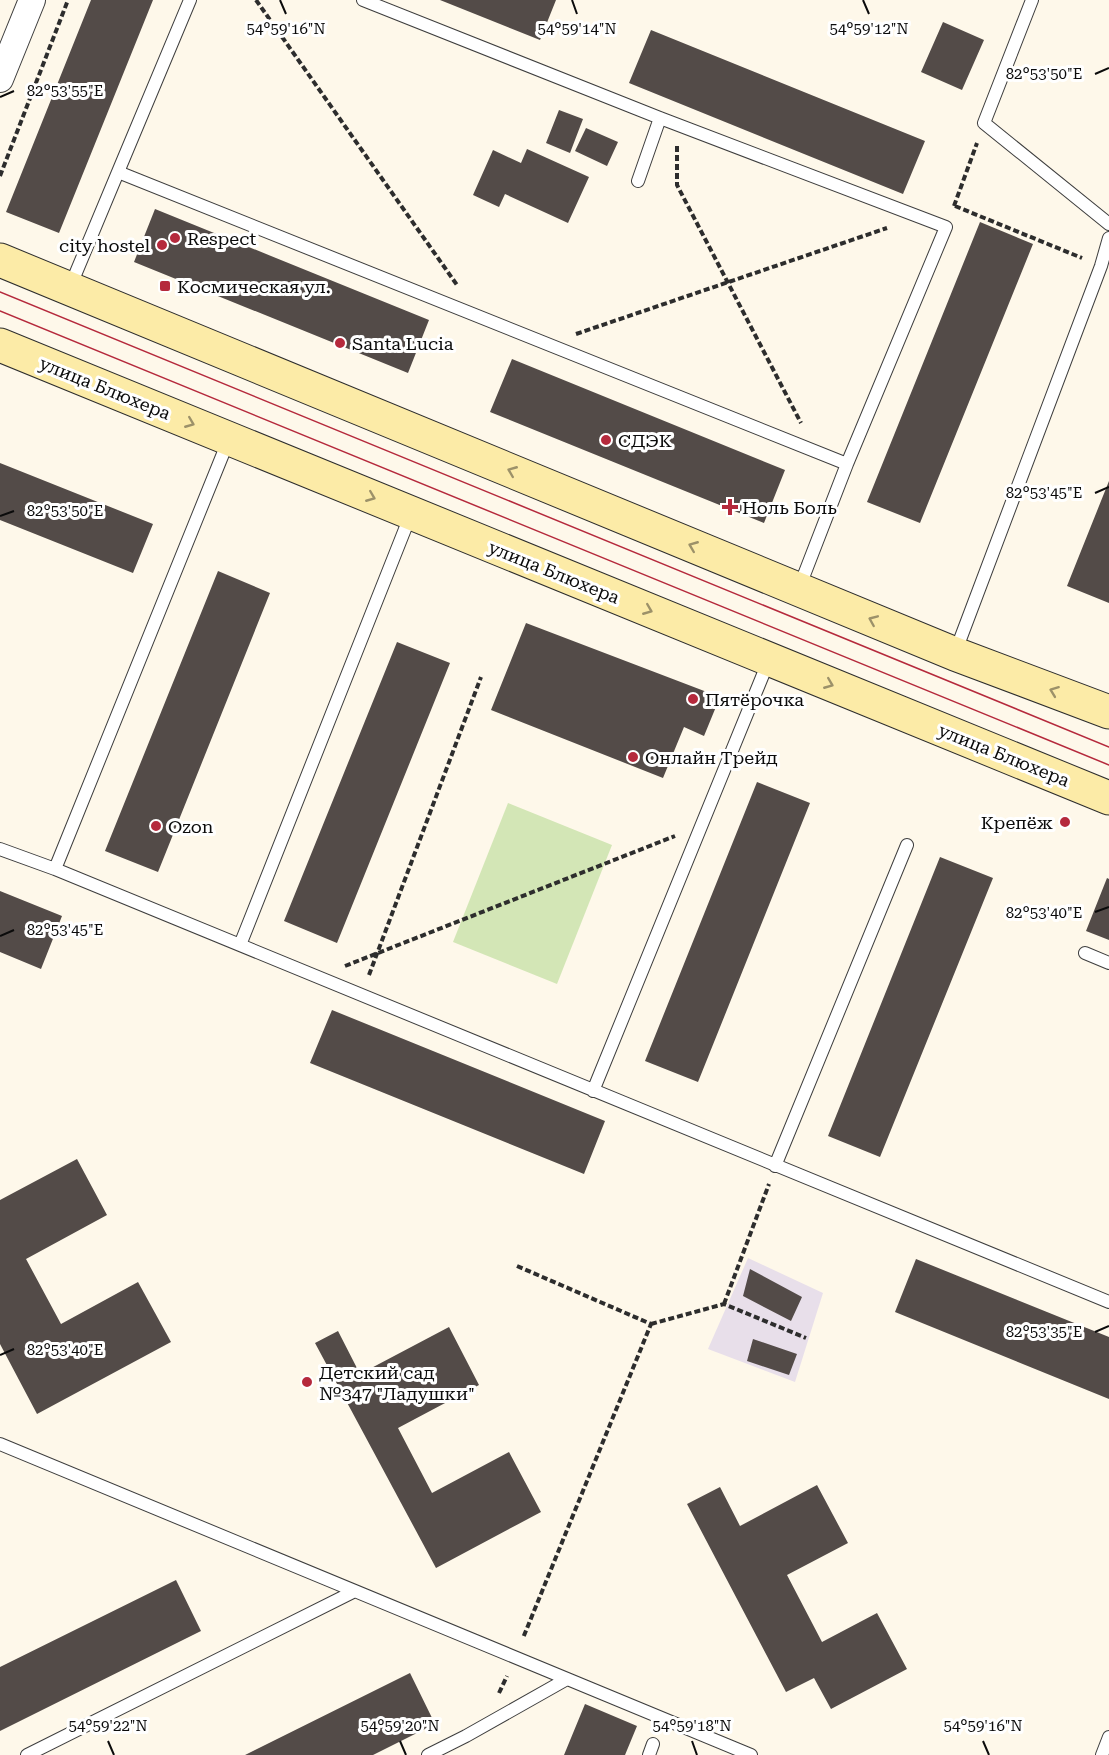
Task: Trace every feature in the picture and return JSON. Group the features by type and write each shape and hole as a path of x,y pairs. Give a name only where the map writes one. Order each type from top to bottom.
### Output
{"street":[{"path":"0,79 32,0"},
{"path":"0,260 955,654 1106,708"},
{"name":"улица Блюхера","path":"0,345 1109,798"}],"lane":[{"path":"69,289 190,0"},
{"path":"363,0 660,118 946,226 847,464 798,589"},
{"path":"1032,0 984,123 1109,224"},
{"path":"638,181 660,118"},
{"path":"118,172 847,464"},
{"path":"955,654 1101,266 1109,238"},
{"path":"56,869 229,439"},
{"path":"240,945 411,513"},
{"path":"593,1091 769,660"},
{"path":"775,1167 907,845"},
{"path":"0,849 56,869 775,1167 1109,1302"},
{"path":"1085,953 1109,963"},
{"path":"0,1444 751,1755"},
{"path":"27,1755 355,1591"},
{"path":"428,1755 567,1679"},
{"path":"1102,1755 1109,1737"}],"path":[{"path":"0,176 68,0"},
{"path":"256,0 479,317"},
{"path":"946,226 984,123"},
{"path":"677,124 677,185 816,452"},
{"path":"955,206 1101,266"},
{"path":"546,344 919,217"},
{"path":"361,995 481,677"},
{"path":"315,976 376,955 684,832"},
{"path":"724,1304 775,1167"},
{"path":"518,1266 651,1324 724,1304 806,1338"},
{"path":"484,1726 515,1658 651,1324"}],"shaded area":[{"path":"748,1258 823,1293 795,1382 708,1349"}],"green space":[{"path":"508,803 612,845 557,984 453,942"}],"building":[{"path":"91,0 153,0 59,233 6,212"},
{"path":"440,0 556,0 540,40"},
{"path":"943,22 984,40 962,90 921,72"},
{"path":"651,30 925,141 903,194 629,83"},
{"path":"559,110 583,119 570,153 546,143"},
{"path":"586,128 618,142 607,166 575,151"},
{"path":"527,149 589,177 568,223 505,194 499,207 473,195 493,150 521,163"},
{"path":"155,209 429,320 408,373 134,262"},
{"path":"980,222 1033,244 920,523 867,502"},
{"path":"512,359 785,470 764,523 490,412"},
{"path":"0,463 153,524 133,573 0,520"},
{"path":"1109,481 1109,603 1067,586"},
{"path":"218,571 270,593 158,872 105,851"},
{"path":"526,623 720,697 704,736 684,727 663,778 491,710"},
{"path":"397,642 450,663 337,943 284,921"},
{"path":"757,782 810,803 698,1082 645,1061"},
{"path":"940,857 993,878 880,1157 828,1136"},
{"path":"1107,878 1109,879 1109,940 1086,931"},
{"path":"0,891 62,916 41,969 0,952"},
{"path":"332,1010 605,1121 584,1174 310,1063"},
{"path":"77,1159 107,1215 26,1259 61,1324 138,1282 171,1342 37,1414 0,1344 0,1200"},
{"path":"916,1259 1109,1337 1109,1399 895,1312"},
{"path":"750,1269 802,1297 791,1321 743,1296"},
{"path":"449,1327 479,1385 398,1428 432,1493 509,1452 541,1512 436,1568 315,1343 338,1331 360,1374"},
{"path":"753,1339 797,1354 789,1375 747,1361"},
{"path":"817,1485 848,1543 787,1575 822,1642 877,1613 907,1669 831,1709 814,1678 786,1692 687,1504 720,1487 740,1526"},
{"path":"176,1580 201,1631 0,1731 0,1667"},
{"path":"410,1673 435,1724 373,1755 245,1755"},
{"path":"585,1704 637,1726 625,1755 564,1755"}],"tram line":[{"path":"0,292 1109,747"},
{"path":"0,311 1109,765"}],"place":[{"name":"Respect","path":"175,238"},
{"name":"city hostel","path":"162,245"},
{"name":"Космическая ул.","path":"165,286"},
{"name":"Santa Lucia","path":"340,343"},
{"name":"СДЭК","path":"606,440"},
{"name":"Ноль Боль","path":"730,507"},
{"name":"Пятёрочка","path":"693,699"},
{"name":"Онлайн Трейд","path":"633,757"},
{"name":"Крепёж","path":"1065,822"},
{"name":"Ozon","path":"156,826"},
{"name":"Детский сад №347 \"Ладушки\"","path":"307,1382"}]}
